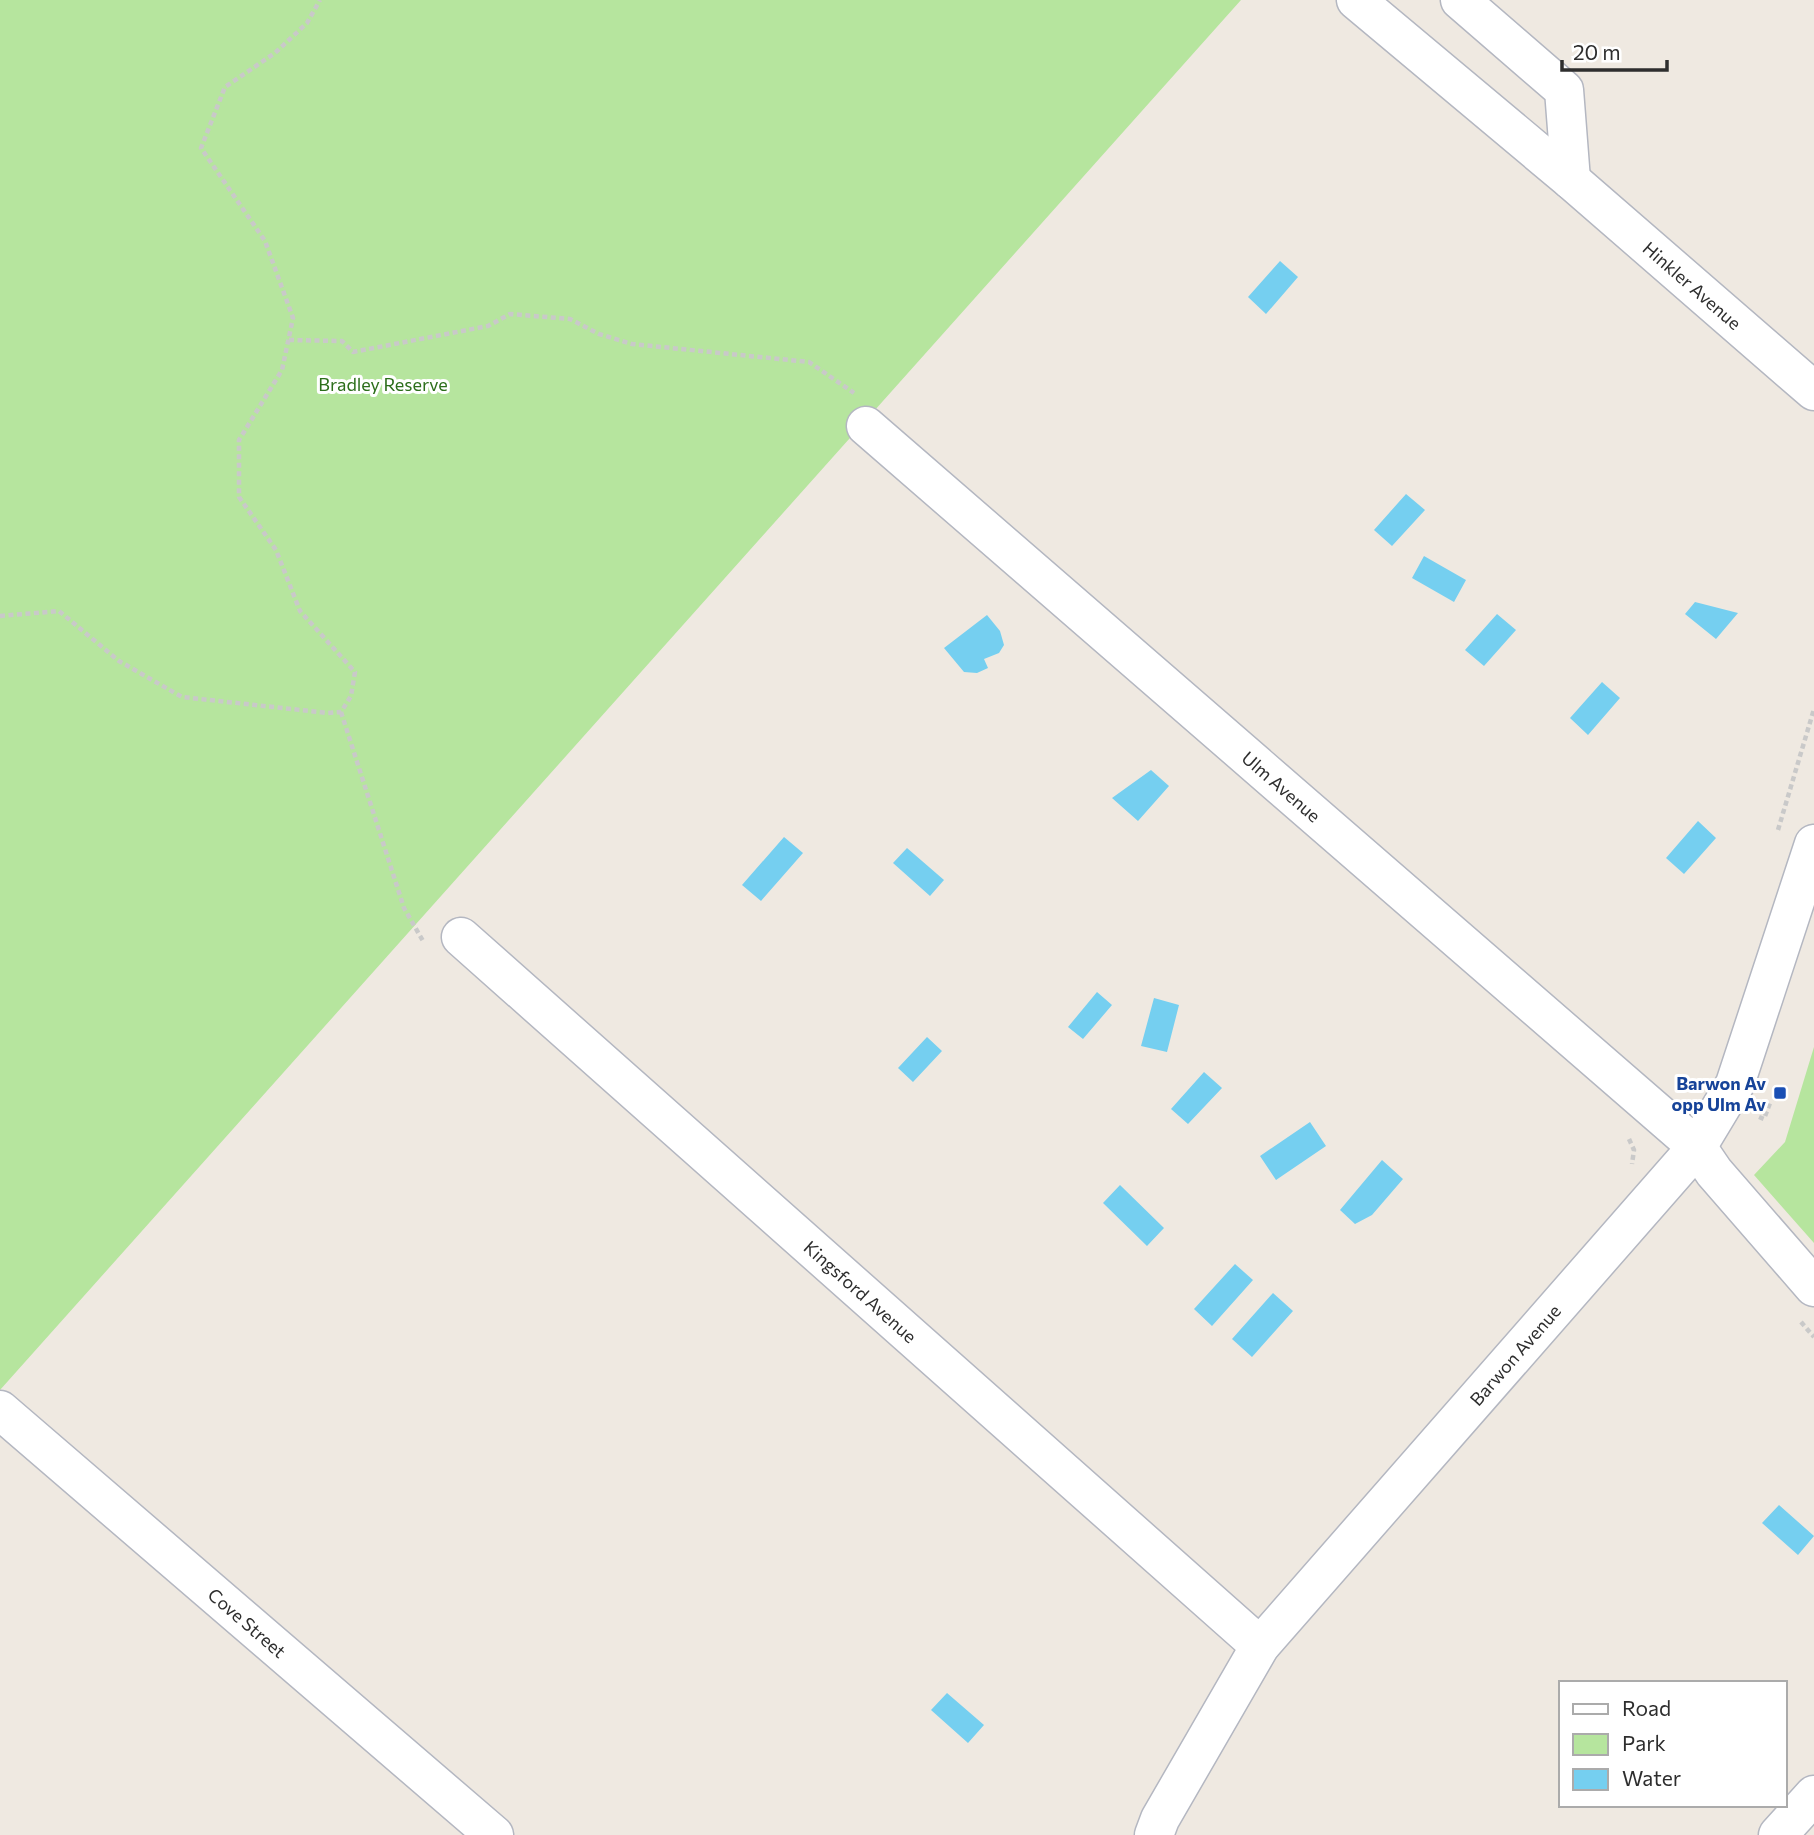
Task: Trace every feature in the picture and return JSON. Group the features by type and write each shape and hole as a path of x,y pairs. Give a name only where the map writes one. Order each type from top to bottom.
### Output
{"street":[{"name":"Hinkler Avenue","path":"1356,0 1571,180 1814,391"},
{"path":"1460,0 1564,90 1571,180"},
{"name":"Ulm Avenue","path":"866,426 1697,1147 1714,1172 1814,1287"},
{"name":"Barwon Avenue","path":"1154,1835 1160,1819 1259,1646 1697,1147 1735,1084 1814,844"},
{"name":"Kingsford Avenue","path":"460,937 1259,1646"},
{"name":"Cove Street","path":"0,1410 494,1835"},
{"path":"1778,1835 1814,1795"}],"path":[{"path":"320,0 307,23 275,53 225,87 201,148 265,241 293,317 282,370 239,440 239,497 276,550 300,611 355,672 351,695 341,712 404,908 428,949 460,937"},
{"path":"289,340 342,341 353,352 488,326 510,314 570,319 599,334 632,344 808,362 855,393 866,426"},
{"path":"0,615 59,611 119,661 182,697 328,713 341,712"},
{"path":"1751,1113 1764,1119 1771,1099"}],"green space":[{"name":"Bradley Reserve","path":"0,0 1241,0 0,1390"},
{"path":"1814,1047 1814,1243 1754,1175 1785,1142"}],"water":[{"path":"1280,261 1298,277 1266,314 1248,297"},
{"path":"1406,494 1425,510 1392,546 1374,530"},
{"path":"1424,556 1466,580 1454,602 1412,578"},
{"path":"1695,602 1738,613 1716,639 1685,614"},
{"path":"1497,614 1516,630 1484,666 1465,650"},
{"path":"987,615 1000,631 1004,645 999,653 984,659 988,668 977,673 964,672 944,648"},
{"path":"1602,682 1620,698 1588,735 1570,718"},
{"path":"1151,770 1169,786 1138,821 1112,798"},
{"path":"1698,821 1716,838 1684,874 1666,858"},
{"path":"784,837 803,853 761,901 742,885"},
{"path":"907,848 944,880 930,896 893,863"},
{"path":"1097,992 1112,1005 1083,1039 1068,1027"},
{"path":"1154,998 1179,1005 1167,1052 1141,1046"},
{"path":"927,1037 942,1051 913,1082 898,1068"},
{"path":"1204,1072 1222,1088 1188,1124 1171,1109"},
{"path":"1310,1122 1326,1146 1276,1180 1260,1156"},
{"path":"1382,1160 1403,1179 1372,1215 1355,1224 1340,1210"},
{"path":"1120,1185 1164,1228 1147,1246 1103,1203"},
{"path":"1235,1264 1253,1280 1212,1326 1194,1309"},
{"path":"1273,1293 1293,1311 1252,1357 1232,1339"},
{"path":"1779,1505 1814,1536 1798,1555 1762,1523"},
{"path":"947,1693 984,1725 968,1743 931,1710"}],"place":[{"name":"Barwon Av opp Ulm Av","path":"1780,1093"}]}
